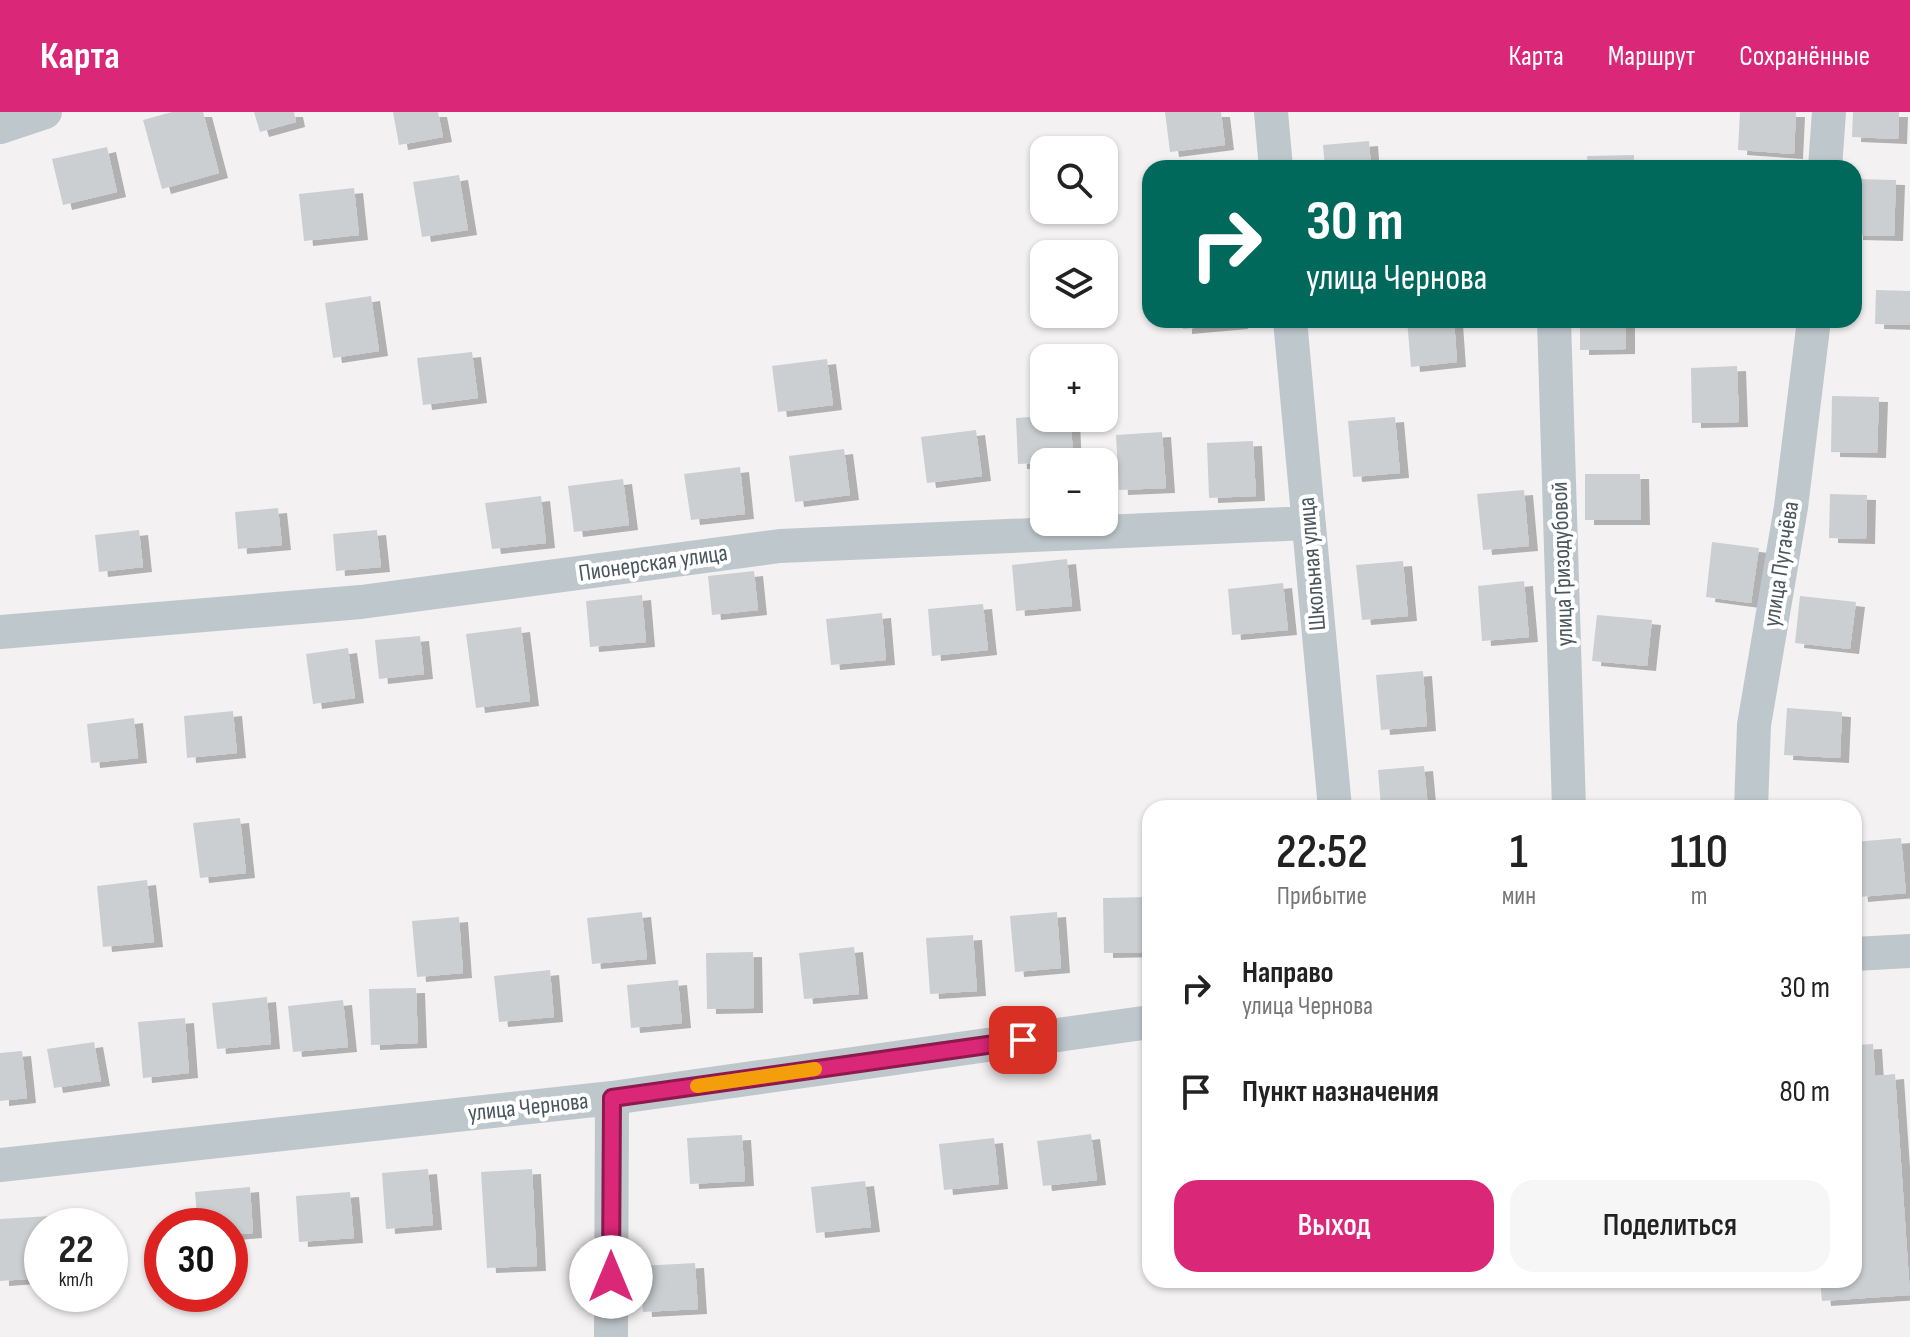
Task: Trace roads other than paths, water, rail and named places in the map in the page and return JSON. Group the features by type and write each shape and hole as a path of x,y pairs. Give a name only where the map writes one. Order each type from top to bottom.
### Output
{"street":[{"path":"0,127 45,112"},
{"path":"1271,112 1275,160"},
{"path":"1826,160 1829,112"},
{"name":"Школьная улица","path":"1291,328 1334,800"},
{"name":"улица Гризодубовой","path":"1554,328 1569,800"},
{"name":"улица Пугачёва","path":"1751,800 1754,725 1791,507 1813,328"},
{"name":"Пионерская улица","path":"0,632 361,602 780,546 1308,523"},
{"path":"1862,954 1910,951"},
{"name":"улица Чернова","path":"0,1165 612,1098 1142,1023"},
{"path":"611,1337 612,1098"}]}
